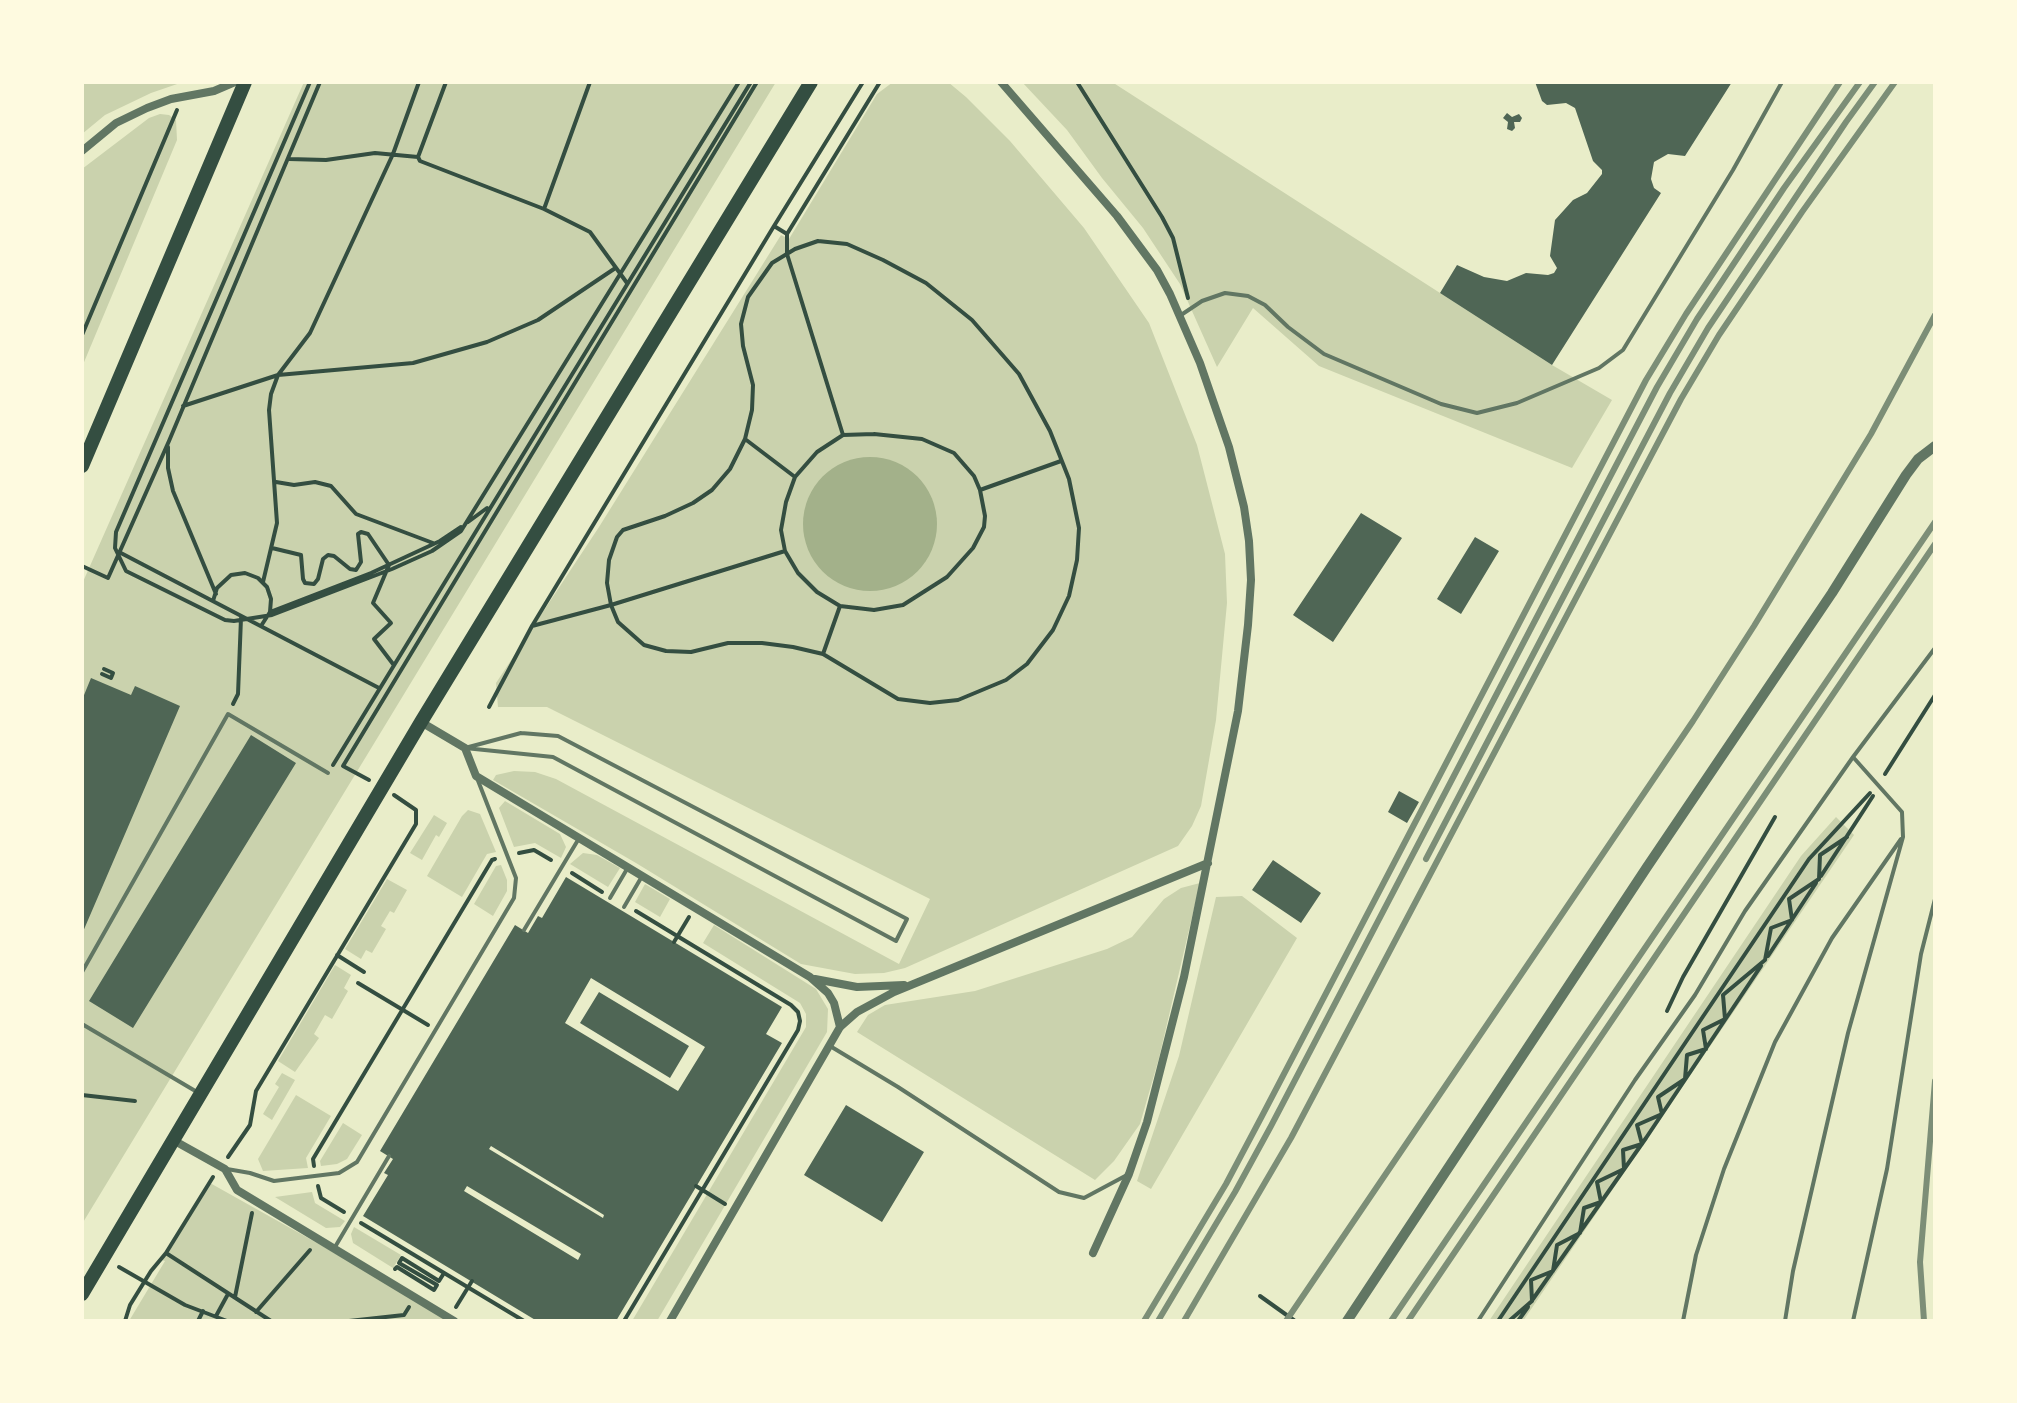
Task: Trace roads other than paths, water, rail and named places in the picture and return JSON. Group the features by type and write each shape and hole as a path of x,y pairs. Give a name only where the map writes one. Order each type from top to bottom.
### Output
{"main road":[{"path":"82,466 245,82"},
{"path":"82,1294 421,722 811,82"}],"street":[{"path":"82,151 123,119 159,102 214,91 235,82"},
{"path":"1001,82 1133,237 1157,270 1180,315 1229,447 1244,507 1250,567 1248,625 1238,711 1164,1061 1129,1174 1093,1253"},
{"path":"1347,1321 1832,593 1906,475 1918,459 1935,446"},
{"path":"421,722 465,748 476,776 810,977 828,993 840,1027"},
{"path":"670,1321 840,1027 857,1012 913,984 1208,863"},
{"path":"810,977 857,987 913,984"},
{"path":"173,1140 223,1168 237,1190 454,1316"}],"lane":[{"path":"1180,315 1202,301 1225,293 1248,296 1265,305 1324,354 1441,404 1459,411 1477,413 1517,403 1599,368 1623,350 1733,170 1782,82"},
{"path":"1478,1321 1635,1080 1695,995 1745,911 1853,757 1935,648"},
{"path":"82,972 228,714 328,773"},
{"path":"521,733 558,736 907,919 896,941 553,757 465,748 521,733"},
{"path":"1785,1321 1793,1271 1848,1033 1903,837 1902,812 1853,757"},
{"path":"223,1168 274,1181 345,1172 357,1162 508,909 517,888 476,776"},
{"path":"1683,1321 1696,1255 1724,1169 1775,1042 1832,938 1903,837"},
{"path":"524,930 579,838"},
{"path":"610,898 628,867"},
{"path":"624,907 642,876"},
{"path":"1853,1321 1887,1169 1921,954 1935,899"},
{"path":"82,1024 200,1094"},
{"path":"830,1046 1059,1192 1084,1198 1129,1174"},
{"path":"334,1249 389,1156"}],"railway":[{"path":"1144,1321 1226,1184 1646,380 1686,314 1840,82"},
{"path":"1158,1321 1271,1126 1657,387 1697,319 1784,188 1860,82"},
{"path":"1426,859 1670,393 1708,328 1875,82"},
{"path":"1184,1321 1291,1138 1681,399 1719,335 1802,212 1895,82"},
{"path":"1286,1321 1693,721 1871,434 1935,315"},
{"path":"1391,1321 1935,522"},
{"path":"1408,1321 1935,544"},
{"path":"1924,1321 1920,1262 1935,1081"}]}
